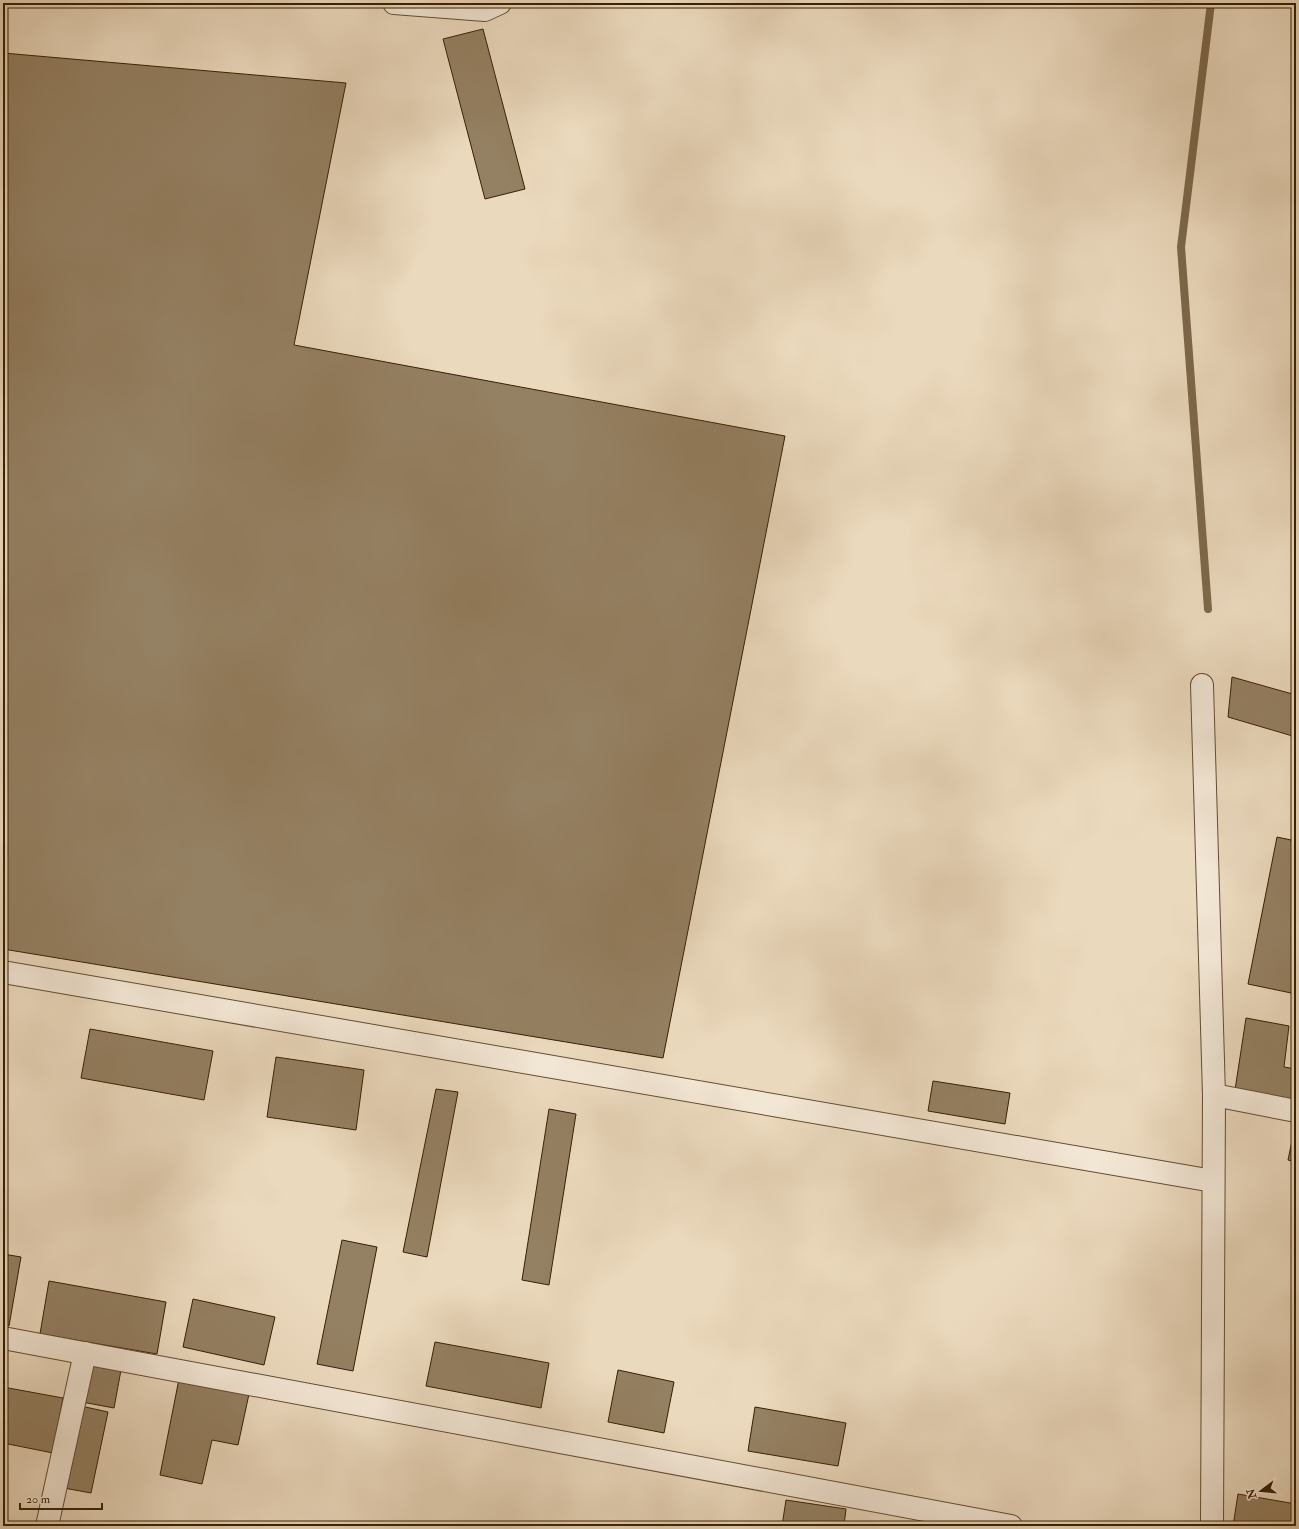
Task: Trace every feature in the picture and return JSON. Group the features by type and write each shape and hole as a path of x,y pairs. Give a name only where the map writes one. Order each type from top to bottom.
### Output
{"street":[{"path":"394,3 485,10 500,3"},
{"path":"1202,685 1214,1095 1212,1526"},
{"path":"3,972 1214,1181"},
{"path":"1214,1095 1296,1111"},
{"path":"3,1338 1011,1526"},
{"path":"48,1526 84,1353"}],"building":[{"path":"483,29 525,189 485,199 443,39"},
{"path":"3,53 346,83 294,345 785,436 663,1058 3,949"},
{"path":"1232,677 1296,695 1296,737 1228,717"},
{"path":"1277,837 1296,841 1296,994 1248,984"},
{"path":"1246,1018 1289,1026 1284,1067 1296,1069 1296,1101 1235,1090"},
{"path":"90,1029 213,1051 204,1100 81,1078"},
{"path":"276,1057 364,1070 356,1130 267,1117"},
{"path":"933,1081 1010,1093 1005,1124 928,1111"},
{"path":"436,1089 458,1092 427,1257 403,1252"},
{"path":"549,1109 576,1114 549,1285 522,1280"},
{"path":"1293,1136 1296,1137 1296,1162 1288,1160"},
{"path":"342,1240 377,1247 353,1371 317,1364"},
{"path":"3,1254 21,1257 9,1326 3,1325"},
{"path":"49,1281 166,1302 157,1354 40,1334"},
{"path":"193,1299 275,1317 264,1365 183,1347"},
{"path":"435,1342 549,1363 541,1408 426,1386"},
{"path":"88,1364 121,1370 114,1408 82,1402"},
{"path":"618,1370 674,1382 664,1433 608,1422"},
{"path":"179,1379 249,1394 238,1445 212,1440 202,1484 160,1475"},
{"path":"3,1387 63,1398 53,1453 3,1443"},
{"path":"81,1406 108,1412 91,1493 64,1488"},
{"path":"755,1407 846,1423 838,1466 748,1451"},
{"path":"1238,1494 1296,1504 1296,1526 1233,1526"},
{"path":"786,1500 846,1509 844,1526 782,1526"}],"waterway":[{"path":"1208,609 1181,247 1211,3"}]}
